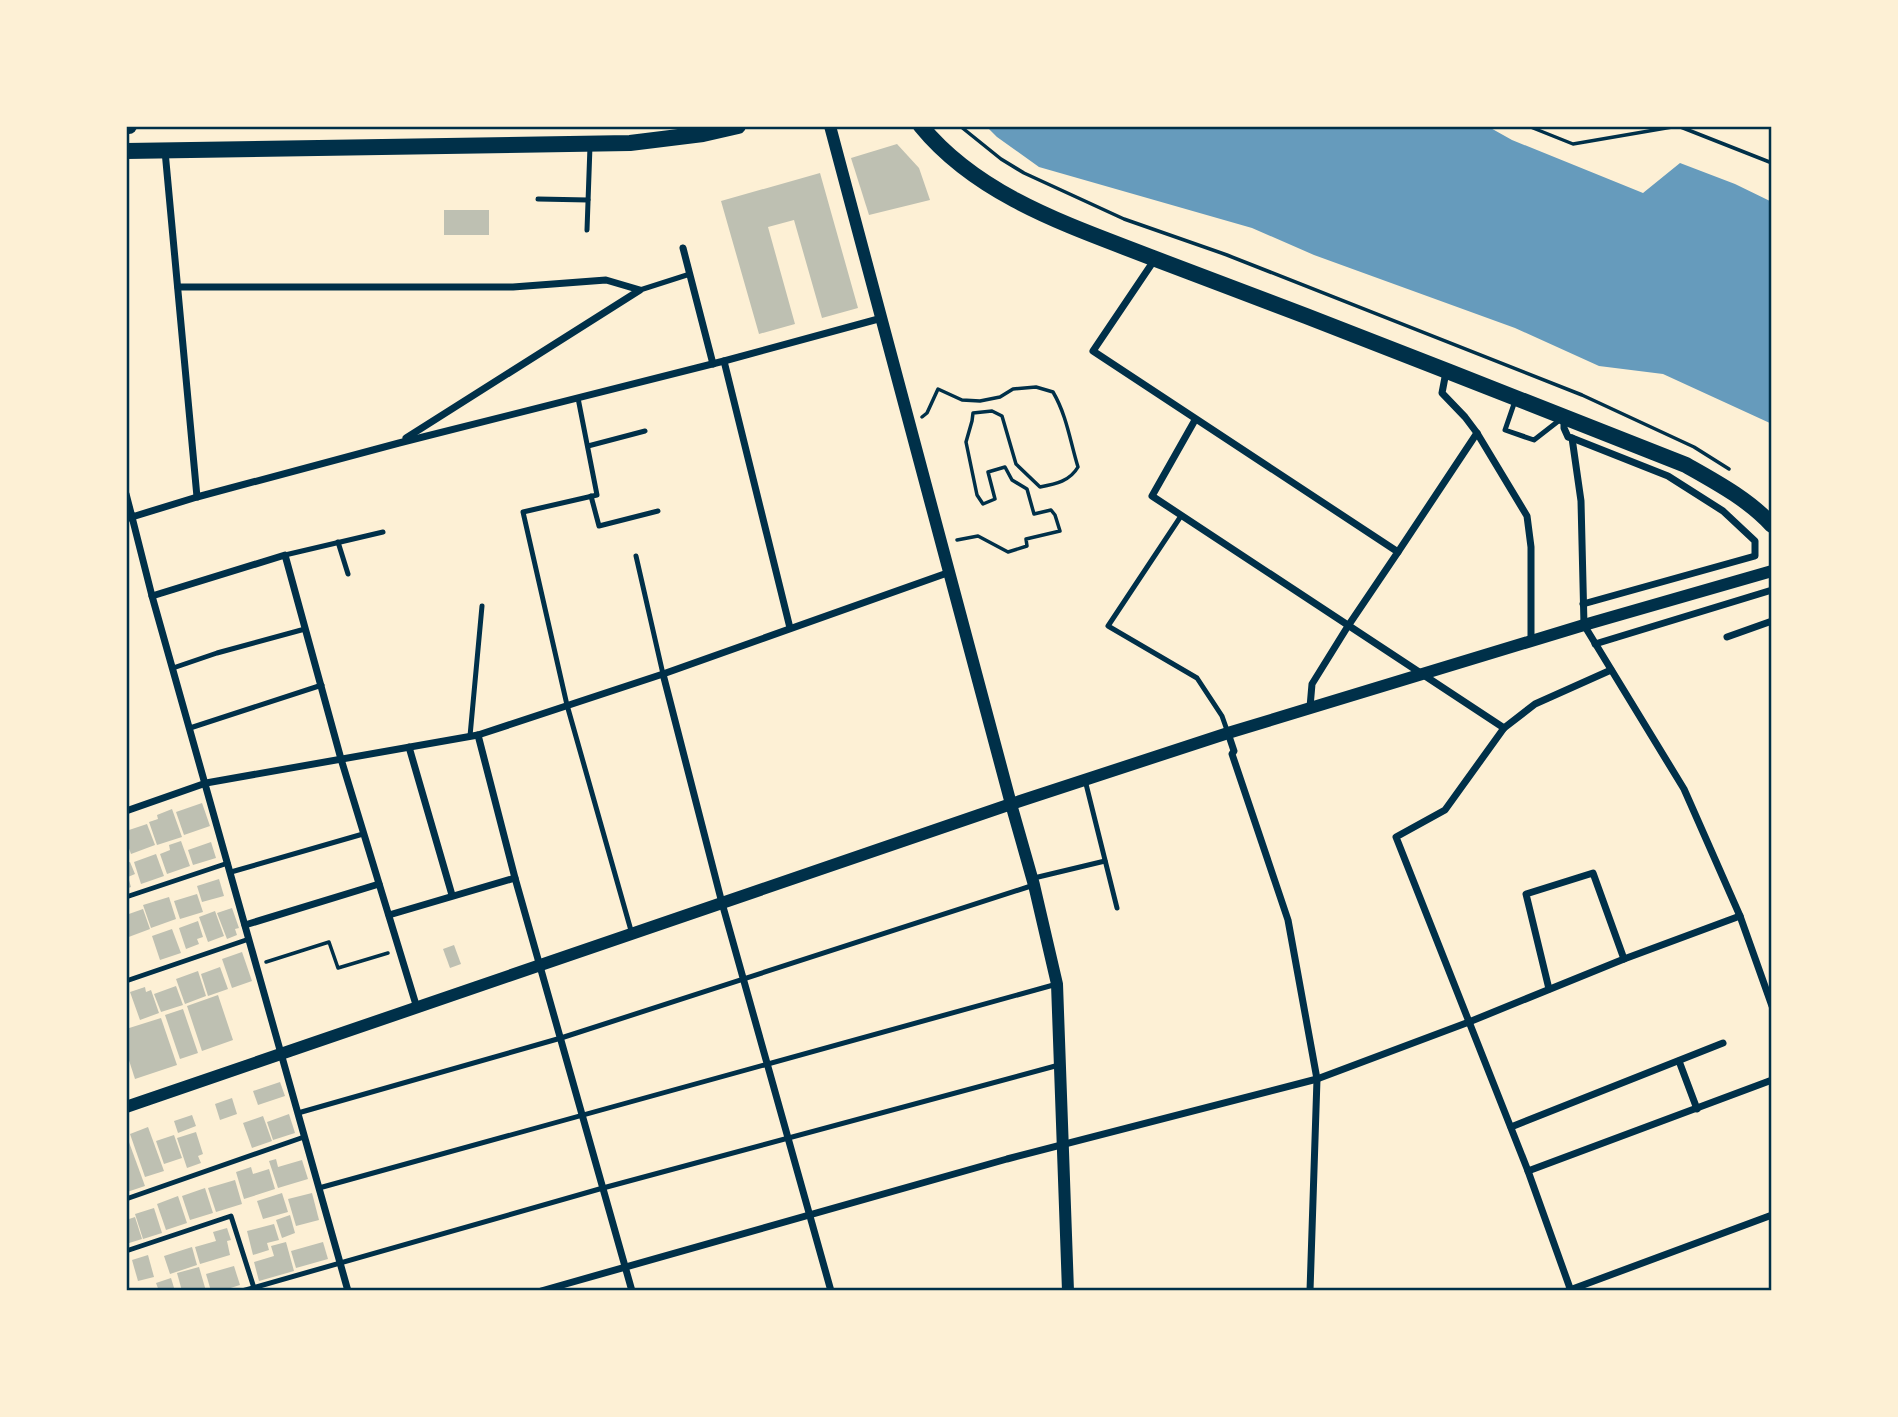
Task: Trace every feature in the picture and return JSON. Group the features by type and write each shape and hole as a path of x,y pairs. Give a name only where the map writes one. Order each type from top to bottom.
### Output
{"main road":[{"path":"126,151 630,143 703,134 738,126"},
{"path":"922,126 949,155 989,186 1044,214 1686,465 1760,511 1772,525"}],"street":[{"path":"830,126 1033,882 1057,985 1068,1291"},
{"path":"165,151 197,497"},
{"path":"683,248 713,364"},
{"path":"1156,259 1093,351 1398,552"},
{"path":"178,287 513,287 606,280 640,290"},
{"path":"399,443 640,290"},
{"path":"129,518 399,443 713,364 882,318"},
{"path":"724,361 790,628"},
{"path":"1446,371 1442,393 1477,433 1527,516 1531,547 1531,641"},
{"path":"1564,417 1564,428 1568,437 1668,476 1723,511 1755,541 1755,556 1583,604"},
{"path":"1195,420 1152,496 1504,729"},
{"path":"1310,707 1311,684 1477,433"},
{"path":"1572,438 1581,501 1584,625 1684,789 1740,916 1772,1006"},
{"path":"126,494 129,518 348,1291"},
{"path":"152,596 285,555 341,759 417,1008"},
{"path":"126,1107 1010,804 1310,707 1772,570"},
{"path":"126,811 206,783 474,736 663,674 950,572"},
{"path":"1595,644 1772,590"},
{"path":"1727,637 1772,621"},
{"path":"1611,670 1535,704 1504,729 1446,810 1396,837 1528,1171 1570,1290 1772,1215"},
{"path":"663,674 722,903 831,1291"},
{"path":"1228,733 1234,751 1232,754 1288,920 1317,1079 1310,1291"},
{"path":"474,736 632,1291"},
{"path":"409,747 452,895"},
{"path":"1549,989 1526,894 1593,873 1625,959"},
{"path":"389,915 515,878"},
{"path":"245,925 379,884"},
{"path":"541,1291 1063,1144 1317,1079 1740,916"},
{"path":"1511,1127 1723,1044"},
{"path":"1679,1061 1697,1109"},
{"path":"1528,1171 1772,1080"}],"lane":[{"path":"587,230 590,144"},
{"path":"538,199 588,200"},
{"path":"640,290 690,274"},
{"path":"578,398 597,495 523,512 567,705 632,934"},
{"path":"1516,398 1505,430 1534,440 1564,417"},
{"path":"588,446 645,431"},
{"path":"591,496 599,526 658,511"},
{"path":"1181,516 1108,626 1197,678 1222,716 1228,733"},
{"path":"285,555 383,532"},
{"path":"338,541 348,574"},
{"path":"636,556 663,674"},
{"path":"474,736 482,606"},
{"path":"173,668 305,629"},
{"path":"190,728 322,685"},
{"path":"1085,780 1117,908"},
{"path":"231,872 363,834"},
{"path":"298,1113 561,1038 1033,882 1105,861"},
{"path":"126,897 228,863"},
{"path":"126,981 249,939"},
{"path":"319,1188 1057,985"},
{"path":"243,1291 603,1188 1061,1065"},
{"path":"126,1199 304,1137"},
{"path":"126,1251 231,1216 254,1288"}],"path":[{"path":"960,126 1001,159 1024,173 1124,219 1239,260 1582,395"},
{"path":"1528,126 1573,144 1678,126 1772,163"},
{"path":"919,419 927,413 937,389 962,401 980,401 1000,397 1013,389 1036,387 1052,392 1068,427 1078,467 1074,475 1059,483 1040,487 1016,464 1002,416 992,411 973,413 966,442 978,495 983,503 995,499 988,471 1005,467 1012,480 1027,489 1034,514 1051,510 1060,531 1026,539 1027,546 1008,552 978,536 957,540"},
{"path":"264,963 329,942 338,968 394,951"}],"water":[{"path":"986,126 1487,126 1512,140 1643,193 1680,163 1735,184 1772,202 1772,424 1663,374 1599,366 1515,328 1314,255 1252,228 1039,167"}],"building":[{"path":"897,144 919,168 930,200 869,215 851,158"},
{"path":"820,173 858,308 822,318 794,220 768,227 795,324 759,334 721,201"},
{"path":"444,210 489,210 489,235 444,235"},
{"path":"202,803 210,826 184,835 176,812"},
{"path":"172,809 182,837 157,845 149,822 158,819 157,815"},
{"path":"147,824 155,845 131,854 126,831"},
{"path":"181,841 190,866 167,874 160,854 170,850 169,845"},
{"path":"211,842 216,858 193,865 188,850"},
{"path":"156,854 164,876 141,884 134,862"},
{"path":"130,862 135,874 128,877 131,887 126,889 126,863"},
{"path":"219,879 224,896 202,902 197,886"},
{"path":"197,894 203,912 180,919 174,901"},
{"path":"169,897 176,919 151,928 143,905"},
{"path":"232,908 239,928 235,929 237,935 227,939 217,913"},
{"path":"143,909 150,929 126,938 126,915"},
{"path":"215,911 224,936 208,942 199,917"},
{"path":"198,921 203,937 197,939 199,944 186,949 179,928"},
{"path":"172,929 181,953 160,960 152,936"},
{"path":"454,945 461,964 450,968 443,949"},
{"path":"242,952 252,981 232,988 222,959"},
{"path":"220,967 228,989 208,996 201,974"},
{"path":"198,971 206,996 185,1004 176,979"},
{"path":"176,986 183,1005 161,1012 154,994"},
{"path":"145,987 146,992 151,990 159,1013 140,1020 130,992"},
{"path":"218,995 233,1040 202,1051 187,1006"},
{"path":"183,1009 198,1053 180,1059 165,1015"},
{"path":"161,1018 177,1065 135,1079 126,1051 126,1029"},
{"path":"280,1082 285,1096 258,1105 253,1091"},
{"path":"232,1098 237,1114 220,1120 215,1104"},
{"path":"289,1114 295,1133 273,1140 267,1122"},
{"path":"192,1115 196,1126 178,1133 174,1121"},
{"path":"263,1116 272,1141 252,1148 243,1123"},
{"path":"148,1127 164,1171 145,1177 130,1134"},
{"path":"196,1132 203,1154 198,1156 201,1163 187,1168 177,1138"},
{"path":"126,1134 145,1186 127,1192 126,1188"},
{"path":"174,1135 182,1158 164,1164 156,1141"},
{"path":"276,1159 278,1167 302,1160 308,1179 278,1188 269,1161"},
{"path":"251,1167 253,1174 269,1169 275,1189 244,1199 236,1172"},
{"path":"235,1180 242,1204 216,1212 208,1188"},
{"path":"205,1188 213,1213 190,1220 182,1196"},
{"path":"282,1193 288,1212 263,1219 257,1201"},
{"path":"312,1193 319,1220 296,1226 288,1199"},
{"path":"178,1196 187,1223 166,1230 157,1204"},
{"path":"154,1208 162,1233 143,1239 135,1214"},
{"path":"290,1215 295,1233 282,1238 276,1220"},
{"path":"135,1217 142,1239 126,1244 126,1220"},
{"path":"274,1224 279,1240 267,1243 269,1250 253,1255 247,1231"},
{"path":"227,1228 231,1240 227,1241 230,1255 200,1264 195,1247 216,1241 213,1232"},
{"path":"286,1242 294,1271 259,1281 254,1262 274,1256 271,1246"},
{"path":"323,1242 328,1259 296,1268 291,1251"},
{"path":"192,1247 197,1265 170,1274 164,1256"},
{"path":"148,1255 154,1277 138,1281 132,1260"},
{"path":"234,1266 240,1285 211,1291 206,1274"},
{"path":"199,1267 206,1291 182,1291 177,1273"},
{"path":"171,1278 175,1291 159,1291 156,1283"}]}
